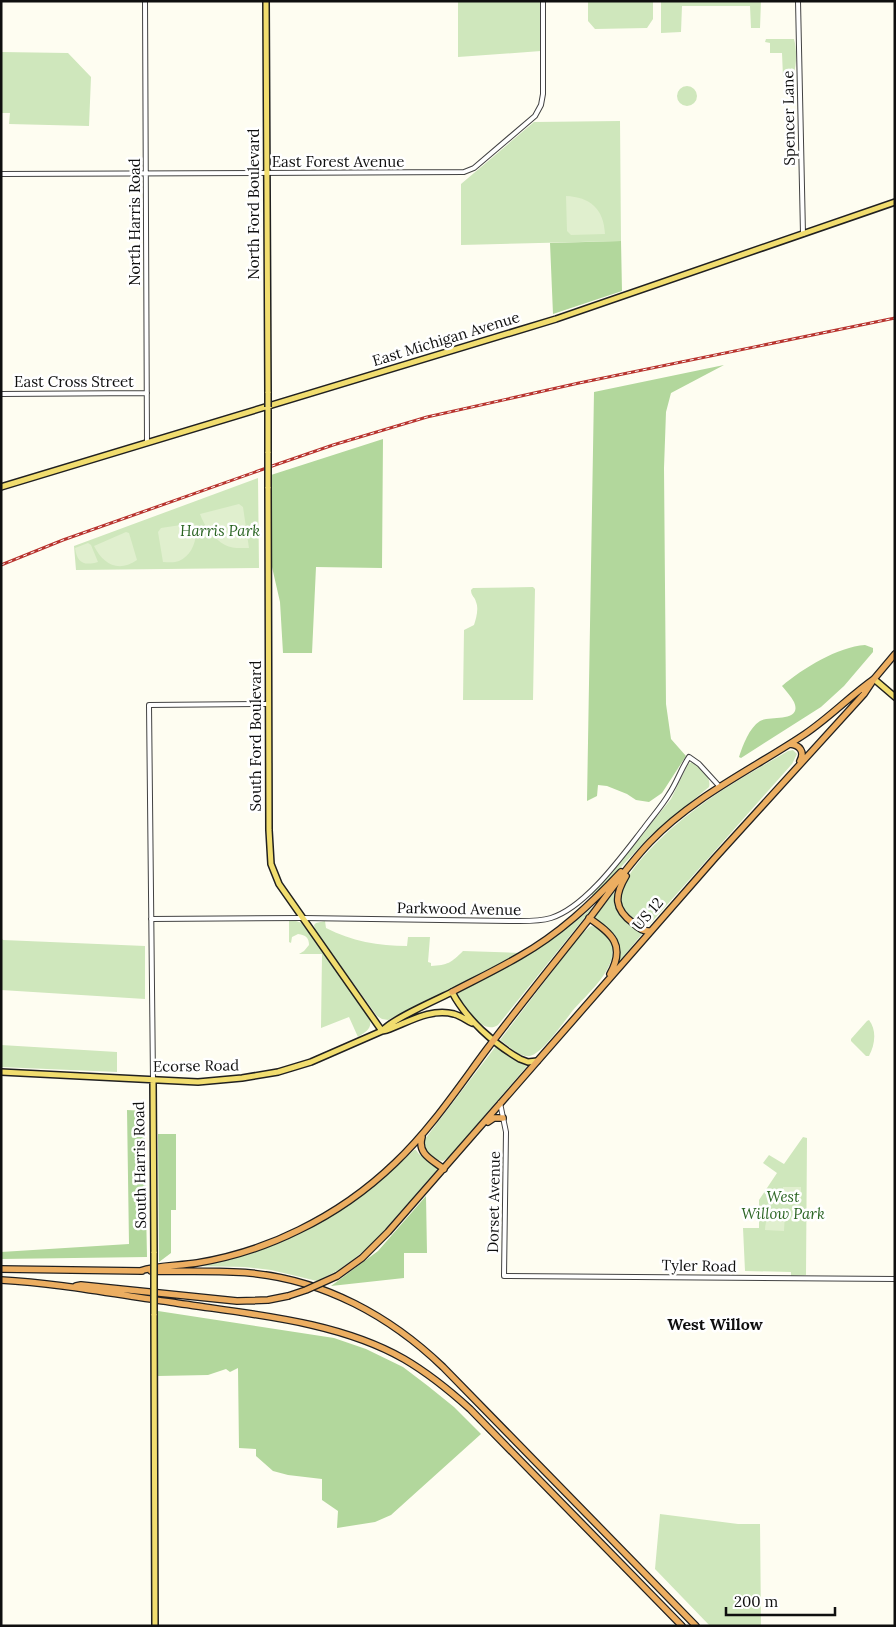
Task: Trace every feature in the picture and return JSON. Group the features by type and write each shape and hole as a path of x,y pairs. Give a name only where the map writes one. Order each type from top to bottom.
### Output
{"highway":[{"name":"US 12","path":"69,1287 81,1285 237,1301 268,1300 306,1290 337,1276 362,1258 444,1169 650,931 796,767 864,694 895,654"},
{"name":"US 12","path":"140,1271 152,1267 196,1264 273,1242 299,1230 344,1204 369,1186 394,1164 424,1132 642,851 670,824 720,786 818,725 874,679"},
{"path":"790,744 798,746 802,750 801,759 796,767"},
{"path":"642,851 620,886 618,904 622,915 643,931 650,931"},
{"path":"452,992 520,957 549,938 587,907 642,851"},
{"path":"589,918 608,931 616,942 615,962 606,982"},
{"path":"452,1159 490,1120 496,1117 504,1119"},
{"path":"424,1132 420,1142 421,1150 444,1169"},
{"path":"1,1269 251,1273 288,1279 317,1287 364,1307 415,1341 443,1366 696,1626"},
{"path":"1,1280 69,1287 314,1325 361,1339 403,1358 437,1380 470,1409 682,1626"}],"main road":[{"name":"North Ford Boulevard","path":"266,1 268,407"},
{"name":"East Michigan Avenue","path":"1,487 556,319 895,202"},
{"name":"South Ford Boulevard","path":"268,407 268,704 269,840 271,864 279,884 382,1031"},
{"path":"874,679 895,697"},
{"name":"Ecorse Road","path":"382,1031 390,1024 452,992 459,1006 473,1023 520,1059 528,1062 537,1061"},
{"name":"Ecorse Road","path":"1,1072 198,1082 218,1081 278,1072 311,1062 382,1031 437,1012 453,1014 473,1023"},
{"name":"South Harris Road","path":"153,1080 155,1626"}],"street":[{"name":"North Harris Road","path":"145,1 147,443"},
{"name":"East Forest Avenue","path":"1,174 464,172 474,168 538,111 542,99 544,1"},
{"name":"Spencer Lane","path":"798,1 802,234"},
{"name":"East Cross Street","path":"1,394 147,393"},
{"name":"South Harris Road","path":"153,1080 149,705 268,704"},
{"name":"Parkwood Avenue","path":"151,919 303,918 532,921 553,918 584,897 616,865 669,795 689,757 699,764 720,786"},
{"path":"500,1104 504,1119"},
{"name":"Dorset Avenue","path":"504,1119 504,1276"},
{"name":"Tyler Road","path":"504,1276 895,1279"}],"green space":[{"path":"458,1 542,1 541,51 458,57"},
{"path":"588,1 653,1 653,19 647,28 595,29 588,21"},
{"path":"661,1 761,1 760,28 751,28 750,6 682,6 681,32 661,33"},
{"path":"766,39 794,39 796,58 793,76 783,77 782,53 770,53 770,43 765,42"},
{"path":"1,52 68,53 91,77 89,126 9,124 10,113 1,113"},
{"path":"687,86 694,89 697,96 694,103 687,106 680,103 677,96 680,89"},
{"path":"620,121 621,241 461,245 461,184 534,122"},
{"path":"566,196 582,199 594,206 602,218 605,234 571,235 567,231"},
{"path":"621,241 622,291 553,314 550,243"},
{"path":"724,365 671,393 666,412 664,468 666,704 671,739 686,756 662,793 649,802 636,800 607,786 598,785 597,796 587,801 594,392"},
{"path":"383,439 382,568 316,567 312,653 283,653 280,602 272,567 271,475"},
{"name":"Harris Park","path":"258,478 259,568 76,570 74,546"},
{"path":"239,504 243,507 249,548 225,545 210,532 200,514"},
{"path":"194,523 195,540 188,554 177,562 163,562 158,532 161,528"},
{"path":"126,532 129,533 137,560 124,566 112,565 102,558 94,546"},
{"path":"88,543 91,545 98,562 89,564 82,562 77,557 75,548"},
{"path":"533,587 535,589 533,700 463,700 464,630 474,625 477,611 477,605 471,590 473,588"},
{"path":"865,645 873,648 873,652 844,686 821,707 741,758 739,757 747,737 756,724 764,719 790,716 794,713 794,702 782,686 800,672 832,654"},
{"path":"793,750 797,754 792,764 650,924 645,926 628,914 621,902 624,885 638,863 663,836 712,797 762,766"},
{"path":"692,762 702,769 707,776 709,787 651,835 594,896 590,894 620,862 671,799 688,764"},
{"path":"616,890 615,898 618,910 626,921 642,934 618,963 619,947 614,934 594,918"},
{"path":"594,906 498,1025 486,1026 468,1012 456,994 545,943"},
{"path":"289,920 302,923 370,1019 369,1028 366,1032 358,1037 349,1017 321,1028 322,954 299,954 309,945 308,940 305,936 298,934 292,937 291,943 289,942"},
{"path":"325,921 326,928 336,933 376,944 407,946 408,937 430,937 428,962 431,963 431,966 449,963 463,951 521,953 388,1020 377,1016 315,930 314,925 316,923"},
{"path":"591,926 601,931 609,939 612,948 612,958 608,967 595,986 541,1049 530,1056 518,1053 500,1040 581,934"},
{"path":"1,937 3,940 145,946 145,999 1,990"},
{"path":"869,1020 873,1028 874,1042 869,1056 866,1056 851,1039"},
{"path":"1,1045 117,1052 117,1072 1,1067"},
{"path":"496,1046 516,1061 527,1066 449,1157 443,1161 433,1158 422,1145 425,1139"},
{"path":"127,1110 144,1111 147,1257 1,1259 1,1252 129,1244"},
{"path":"158,1134 176,1134 176,1210 171,1210 171,1253 159,1262"},
{"name":"West Willow Park","path":"803,1137 807,1138 806,1275 791,1276 791,1272 745,1271 743,1228 759,1228 759,1200 777,1173 763,1163 769,1155 784,1164"},
{"path":"414,1150 438,1169 373,1243 337,1271 317,1281 271,1270 245,1267 196,1266 252,1253 298,1235 339,1211 377,1183"},
{"path":"783,1187 801,1187 801,1202 783,1202"},
{"path":"426,1196 427,1253 404,1253 404,1278 331,1286 378,1251"},
{"path":"780,1211 785,1212 784,1231 765,1230 769,1218"},
{"path":"158,1311 334,1338 366,1349 403,1367 454,1407 481,1434 391,1515 375,1522 337,1528 338,1511 322,1500 322,1479 288,1475 273,1471 256,1456 256,1449 239,1448 238,1368 230,1372 226,1369 208,1375 158,1376 156,1338"},
{"path":"660,1514 738,1524 760,1524 761,1626 710,1626 655,1569"}],"railway":[{"path":"1,565 63,540 275,465 333,445 427,417 579,383 895,318"}],"district":[{"name":"West Willow","path":"715,1324"}]}
